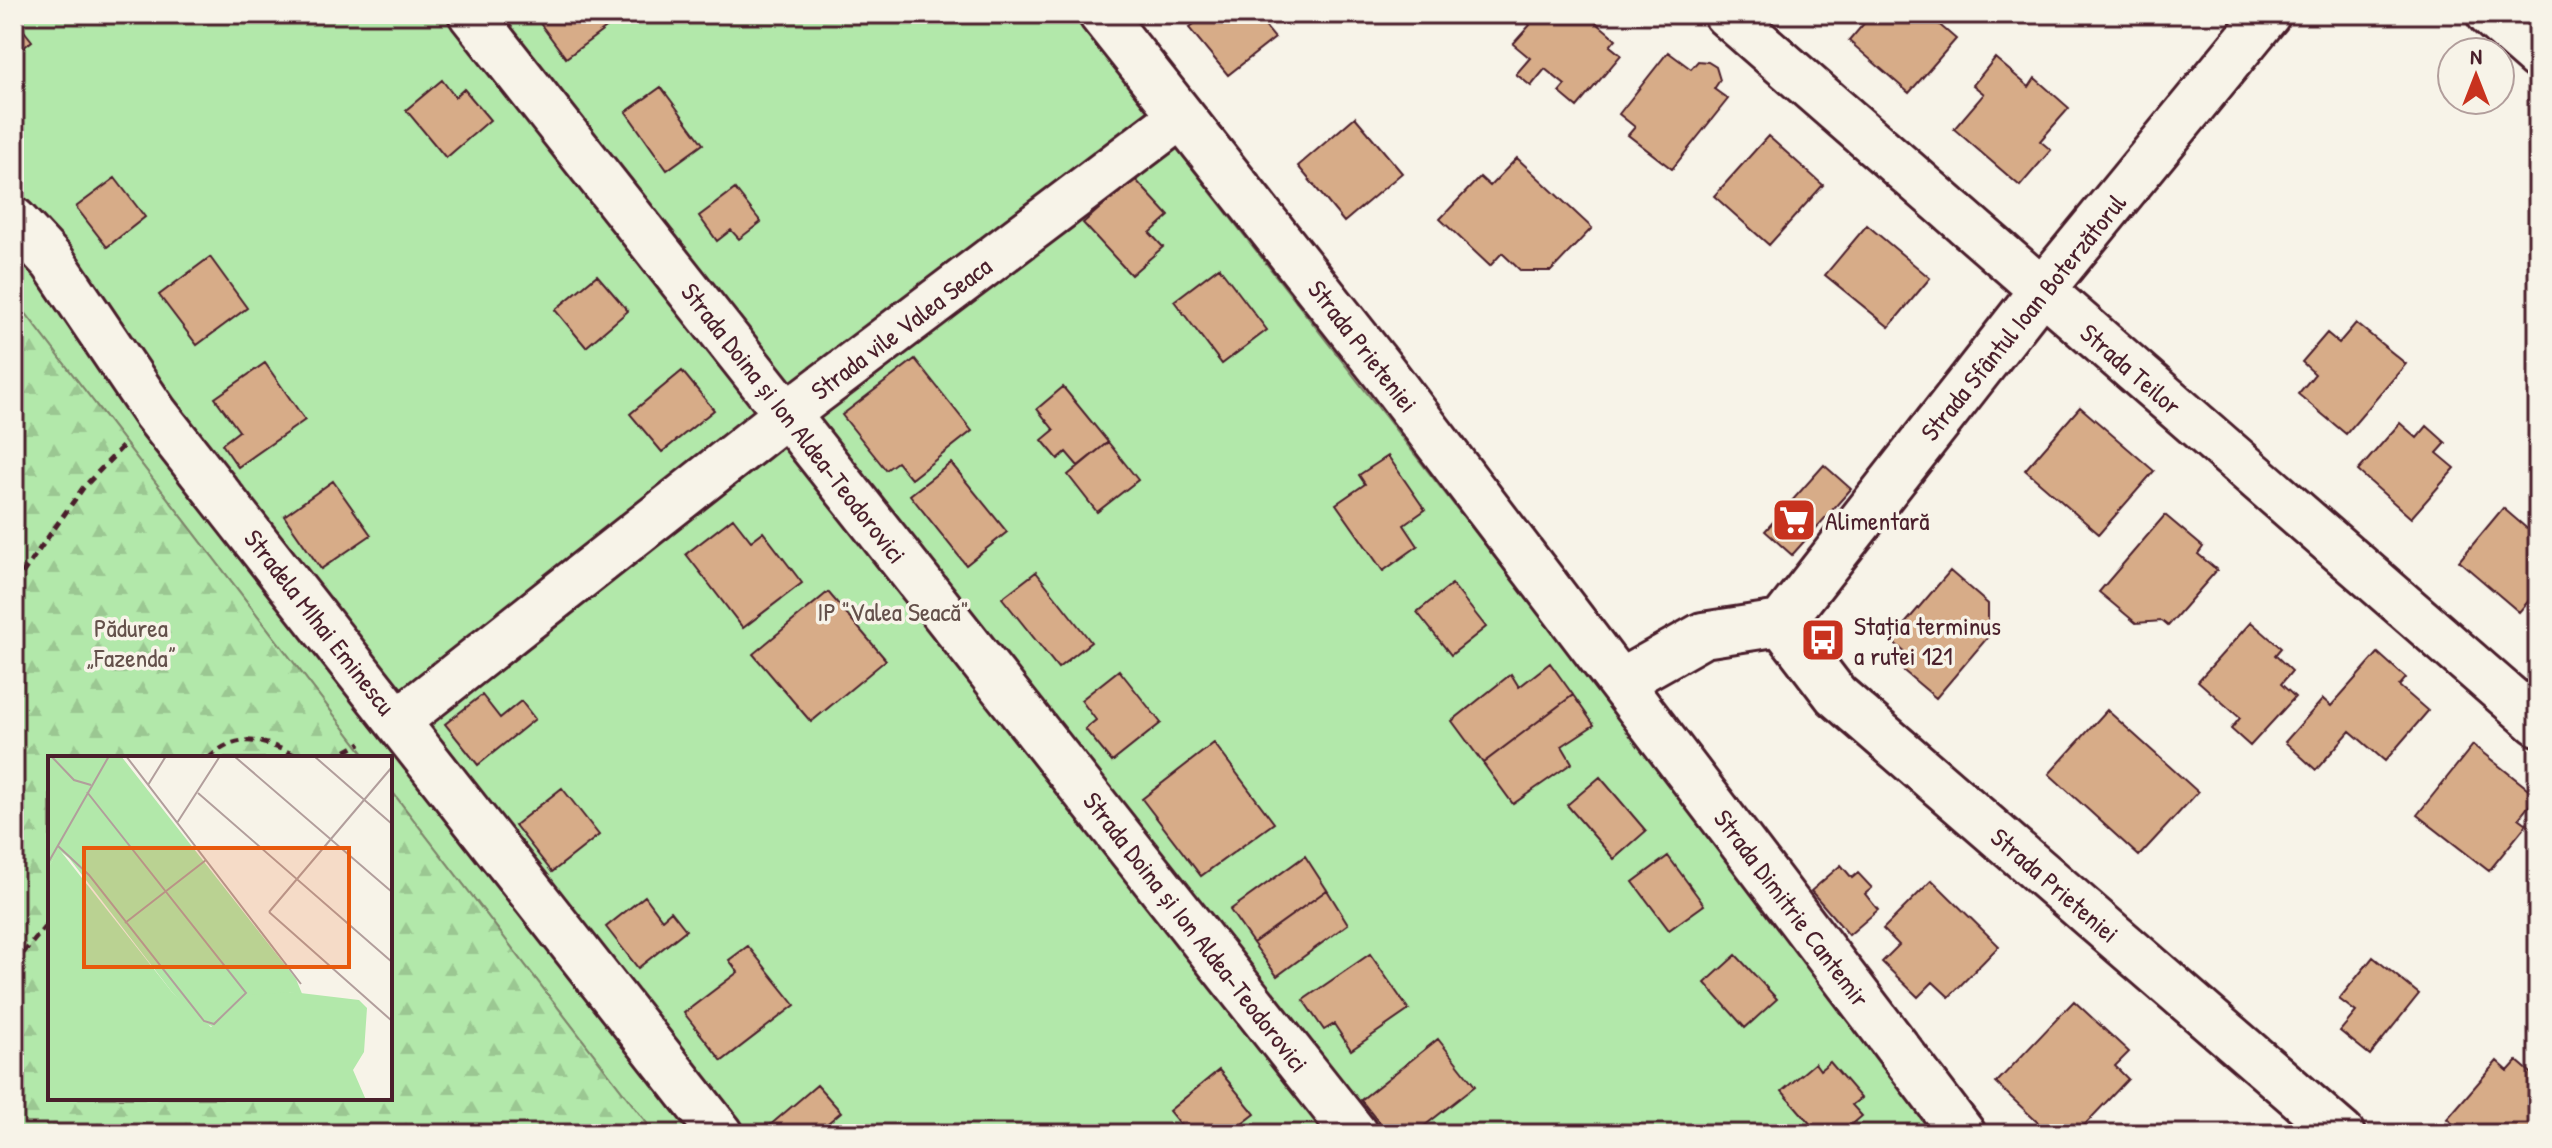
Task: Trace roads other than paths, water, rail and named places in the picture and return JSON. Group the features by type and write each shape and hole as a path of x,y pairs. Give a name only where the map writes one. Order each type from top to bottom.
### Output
{"street":[{"name":"Strada Doina și Ion Aldea-Teodorovici","path":"471,14 1355,1134"},
{"name":"Strada Prieteniei","path":"1101,14 1383,371 1620,682"},
{"name":"Strada Teilor","path":"1726,14 2538,723"},
{"name":"Strada Sfântul Ioan Boterzătorul","path":"1781,623 2041,291 2268,14"},
{"path":"2489,14 2538,57"},
{"name":"Strada vile Valea Seaca","path":"398,721 787,414 1181,116"},
{"name":"Stradela MIhai Eminescu","path":"14,220 53,262 155,413 721,1134"},
{"name":"Strada Prieteniei","path":"1781,623 1836,695 2342,1134"},
{"path":"1620,682 1703,635 1781,623"},
{"name":"Strada Dimitrie Cantemir","path":"1620,682 1963,1134"}],"place":[{"name":"Alimentară","path":"1794,520"},
{"name":"Stația terminus a rutei 121","path":"1823,640"}],"park label":[{"name":"IP \"Valea Seacă\"","path":"893,611"},
{"name":"Pădurea „Fazenda”","path":"131,642"}]}
